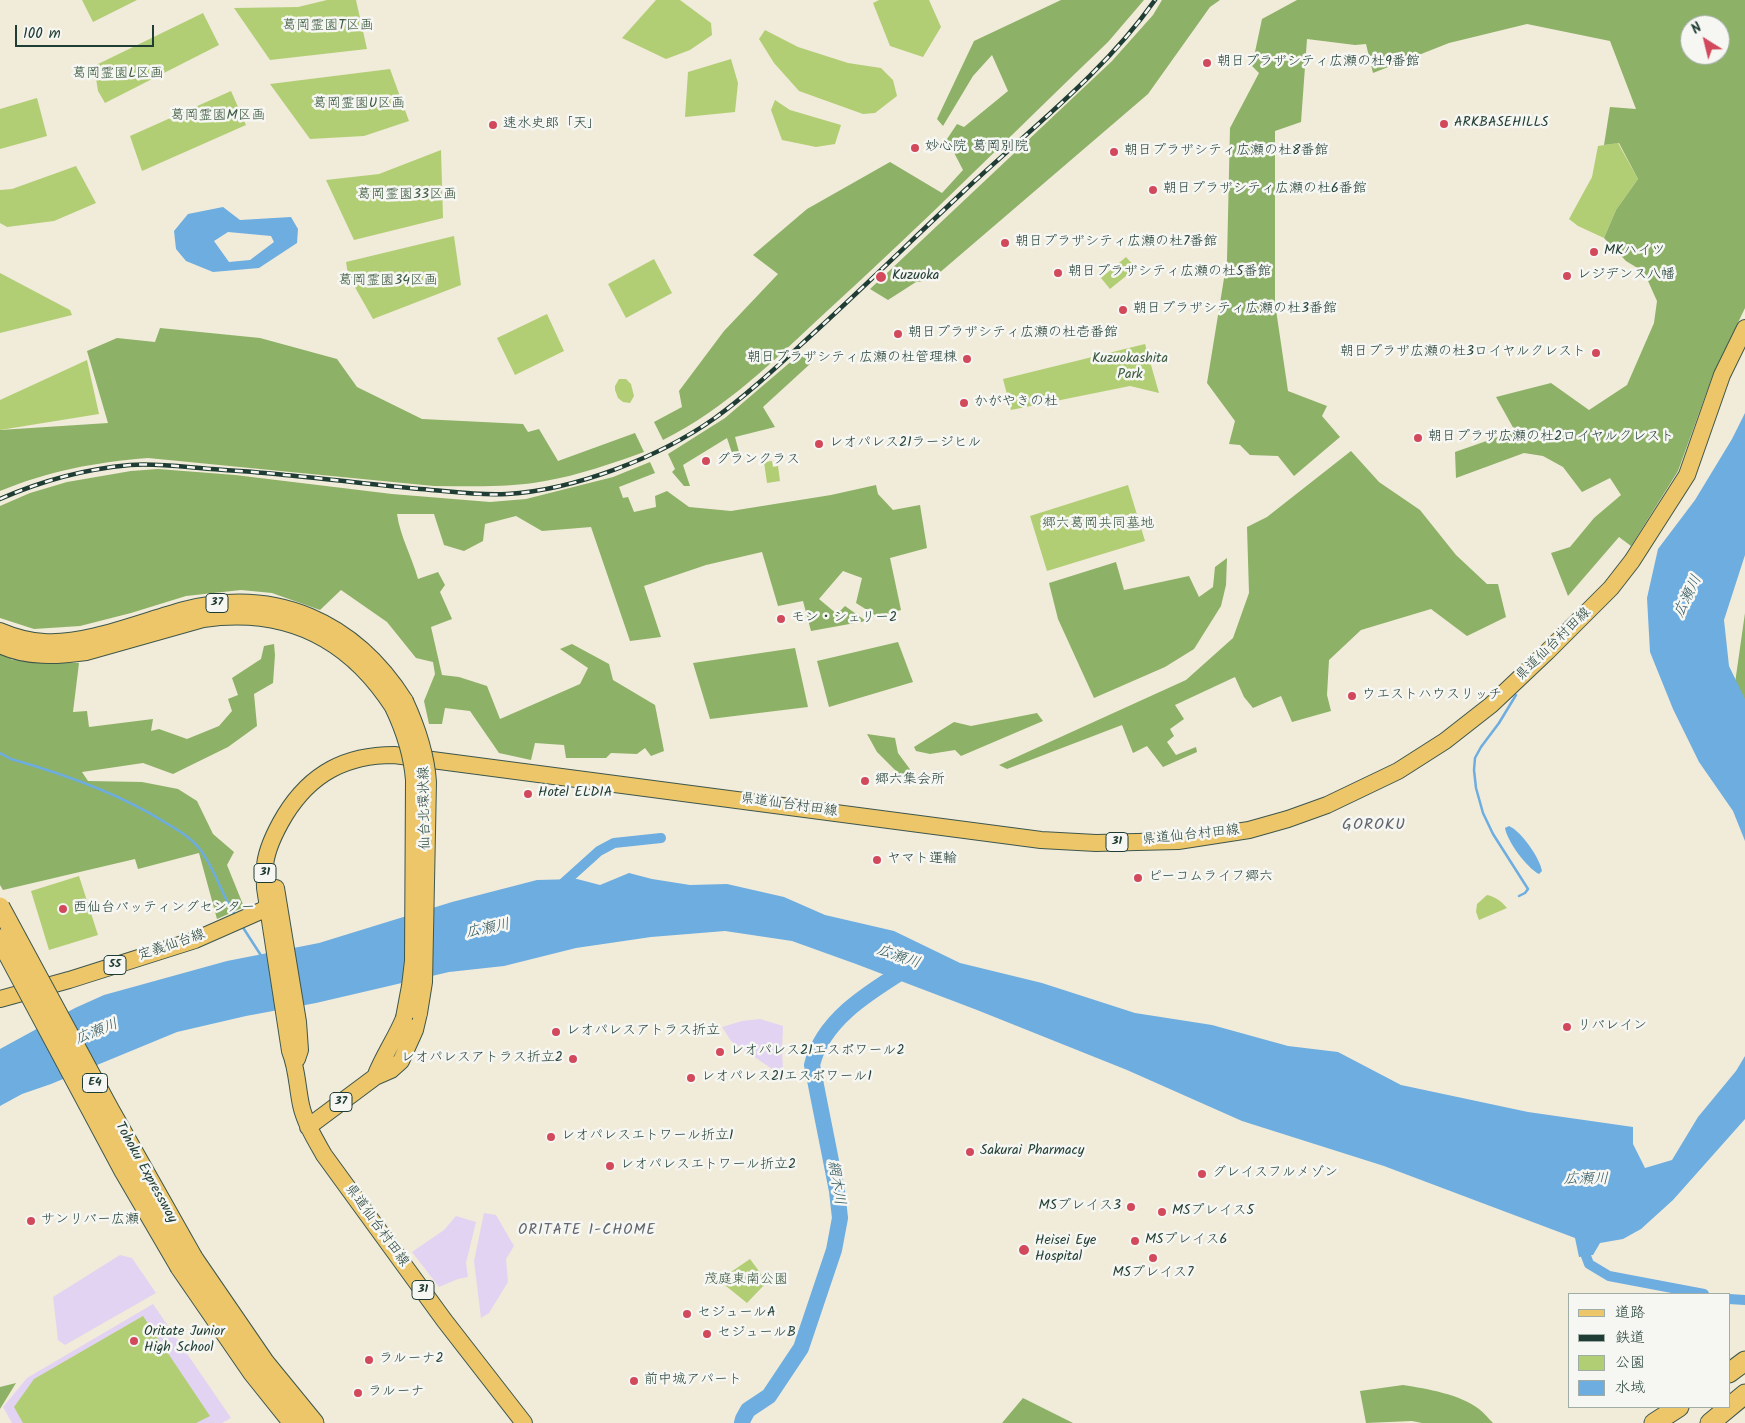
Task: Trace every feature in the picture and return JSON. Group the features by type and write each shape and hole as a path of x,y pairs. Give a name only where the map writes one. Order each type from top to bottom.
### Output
{"highway":[{"name":"Tohoku Expressway","path":"0,907 109,1109 187,1262 253,1374 293,1423"},
{"name":"Tohoku Expressway","path":"0,938 124,1171 187,1262 314,1423"},
{"path":"1730,1372 1745,1361"},
{"path":"1730,1406 1745,1394"},
{"path":"1721,1423 1745,1403"},
{"path":"1654,1423 1677,1408"},
{"path":"1710,1423 1728,1408"}],"main road":[{"name":"県道仙台村田線","path":"524,1423 444,1320 324,1155 308,1127 299,1094 295,1064 300,1050 292,1024 274,909 273,855 279,824 301,793 314,780 329,770 352,760 374,755 394,755 1041,840 1096,843 1178,841 1249,830 1288,819 1327,805 1383,779 1445,741 1491,705 1561,639 1611,588 1632,561 1687,475 1722,375 1745,328"},
{"name":"仙台北環状線","path":"0,631 29,640 60,642 93,636 206,605 245,602 280,607 311,617 342,634 360,648 381,669 399,704"},
{"name":"仙台北環状線","path":"0,645 32,654 68,655 86,652 203,619 245,616 268,618 309,630 342,650 368,673 414,720 424,751 428,782 424,982 411,1015 415,1030 401,1061 391,1070 375,1077 308,1127"},
{"name":"定義仙台線","path":"0,999 77,978 195,940 274,909"}],"shaded area":[{"path":"760,1019 783,1026 783,1072 772,1069 731,1041 722,1027 742,1021"},
{"path":"484,1213 496,1215 514,1246 506,1259 508,1282 489,1313 481,1318 474,1261"},
{"path":"456,1216 476,1222 466,1263 468,1277 439,1287 412,1252 444,1230"},
{"path":"120,1255 132,1258 156,1293 65,1345 58,1340 53,1297"},
{"name":"Oritate Junior High School","path":"153,1304 231,1418 222,1423 12,1423 3,1407 27,1378"}],"green space":[{"path":"82,0 137,0 93,22"},
{"name":"葛岡霊園T区画","path":"327,0 356,0 367,49 270,60 234,8 298,7"},
{"path":"656,0 680,0 711,23 712,35 690,50 666,59 622,38"},
{"path":"879,0 929,0 941,27 923,57 890,46 873,3"},
{"path":"1061,0 1144,0 1108,42 898,245 788,348 729,398 663,440 654,422 682,407 679,391 724,331 778,274 753,255 807,209 890,162 942,193 963,170 947,139 957,124 964,127 1008,91 992,55 973,76 943,126 937,119 974,41"},
{"path":"1162,0 1220,0 1210,7 1148,94 931,280 916,282 888,300 870,289 1112,61 1153,15"},
{"path":"1297,0 1745,0 1745,308 1712,377 1678,471 1631,546 1619,537 1568,596 1551,553 1570,547 1594,518 1621,495 1610,478 1582,492 1563,467 1543,456 1524,453 1456,478 1455,452 1515,431 1496,397 1551,383 1589,410 1627,385 1654,323 1657,301 1644,272 1626,261 1604,238 1616,210 1638,179 1619,143 1604,145 1610,107 1636,109 1610,41 1527,24 1449,43 1373,73 1366,44 1355,45 1307,39 1301,122 1275,131 1275,303 1288,391 1327,406 1322,416 1340,437 1294,476 1278,456 1250,455 1240,445 1229,444 1235,421 1207,383 1227,260 1230,128 1259,73 1252,66 1262,19"},
{"name":"葛岡霊園L区画","path":"203,13 219,45 105,103 98,91 94,66"},
{"path":"765,30 798,47 848,63 881,68 893,80 897,96 875,113 863,114 799,91 774,63 759,39"},
{"path":"731,59 738,83 735,112 685,117 688,72"},
{"name":"葛岡霊園U区画","path":"390,69 409,121 364,136 310,139 270,84"},
{"name":"葛岡霊園M区画","path":"231,91 246,125 142,171 130,136"},
{"path":"37,98 47,136 0,149 0,109"},
{"path":"775,100 790,110 841,125 835,144 816,147 782,140 771,110"},
{"path":"1618,143 1638,179 1616,210 1604,238 1578,226 1569,219 1592,177 1598,146"},
{"name":"葛岡霊園33区画","path":"441,150 443,218 354,240 326,180 379,174"},
{"path":"76,166 96,203 54,221 7,227 0,223 0,190 12,189"},
{"name":"葛岡霊園34区画","path":"454,236 461,285 373,319 348,275 346,262"},
{"path":"1126,257 1136,268 1110,289 1101,278"},
{"path":"654,259 672,293 626,318 608,284"},
{"path":"0,273 70,310 72,315 0,333"},
{"path":"547,314 564,351 515,375 497,338"},
{"path":"160,328 260,338 337,359 357,387 422,419 523,424 528,432 539,429 558,461 635,433 644,452 558,479 504,486 434,486 148,458 110,462 55,473 0,491 0,430 108,423 87,351 117,338 155,342"},
{"name":"Kuzuokashita Park","path":"1145,344 1159,393 1130,386 1011,410 1003,379"},
{"path":"801,353 810,364 763,407 775,427 735,437 739,452 733,456 727,438 683,465 690,486 684,486 672,472 675,469 668,454 725,418"},
{"path":"87,360 99,414 0,430 0,400"},
{"path":"619,379 626,379 631,384 634,396 630,403 623,402 618,398 615,386"},
{"path":"1351,451 1379,482 1420,510 1456,555 1487,584 1498,584 1506,617 1467,636 1431,609 1361,630 1329,660 1327,695 1331,711 1292,722 1281,696 1253,708 1244,697 1235,677 1175,705 1184,719 1170,729 1174,736 1167,742 1176,755 1196,747 1197,752 1163,767 1147,746 1133,753 1122,725 1007,769 999,765 1186,680 1233,638 1249,593 1247,527 1267,517"},
{"path":"772,461 773,467 778,466 780,481 767,483 764,462"},
{"path":"650,462 655,473 619,487 623,498 628,497 634,512 656,507 655,496 667,491 689,507 731,511 831,495 876,485 878,494 893,510 920,505 927,548 890,558 901,610 878,617 856,603 862,578 843,571 819,599 837,614 845,606 866,621 811,631 803,601 778,606 762,552 706,565 644,586 661,637 630,641 591,527 542,531 516,516 485,524 483,541 464,551 444,545 434,514 397,514 418,579 438,572 445,585 440,592 452,619 431,627 442,675 459,677 487,686 500,719 580,684 588,668 560,649 572,644 609,664 613,680 655,705 664,751 651,756 645,748 637,754 611,753 606,758 566,758 564,745 535,743 531,760 499,753 470,711 445,708 442,724 429,724 424,701 435,674 433,662 416,658 387,622 341,590 320,610 272,593 241,590 186,596 80,626 34,629 0,618 0,506 30,493 67,482 131,471 158,469 235,475 392,494 490,502 526,499 613,477"},
{"name":"郷六葛岡共同墓地","path":"1128,485 1145,541 1047,571 1030,516"},
{"path":"1227,558 1226,585 1221,606 1194,649 1165,667 1094,698 1058,619 1049,583 1116,562 1124,590 1189,576 1199,597 1213,587 1215,567"},
{"path":"1745,613 1745,760 1733,697"},
{"path":"898,642 913,682 829,707 817,661"},
{"path":"274,644 273,683 254,694 257,726 228,747 173,774 143,763 82,772 88,781 142,782 178,789 197,801 213,834 234,852 227,865 244,907 217,919 199,853 138,869 135,859 3,890 0,885 0,653 12,660 79,663 73,712 87,711 89,727 153,719 151,731 159,729 187,739 219,726 232,711 228,699 238,695 232,678 261,659 264,646"},
{"path":"795,648 808,707 710,719 693,663"},
{"path":"1037,713 1043,721 961,756 955,750 930,754 916,751 914,747 954,722 971,726"},
{"path":"867,734 895,738 898,753 912,772 901,776 877,752"},
{"name":"西仙台バッティングセンター","path":"79,876 98,935 49,950 31,891"},
{"path":"1487,895 1503,903 1507,908 1479,920 1476,912 1477,904"},
{"name":"茂庭東南公園","path":"750,1259 767,1282 747,1303 726,1286 725,1276"},
{"name":"Oritate Junior High School","path":"143,1316 210,1416 196,1423 23,1423 14,1407 34,1379"},
{"path":"16,1383 0,1409 0,1387"},
{"path":"1403,1385 1433,1390 1462,1399 1479,1409 1493,1423 1422,1423 1412,1421 1366,1423 1360,1391"},
{"path":"1023,1398 1073,1423 1002,1423"}],"water":[{"path":"223,207 240,220 291,217 298,229 297,243 259,268 213,272 186,261 176,249 174,231 188,214","holes":["228,232 271,236 274,242 250,260 229,262 214,241"]},
{"name":"広瀬川","path":"1745,413 1745,555 1724,620 1729,666 1745,699 1745,841 1733,811 1699,762 1673,709 1650,652 1647,598 1658,549 1695,500 1732,439"},
{"path":"1509,826 1519,833 1534,852 1542,871 1539,874 1523,860 1513,847 1505,828"},
{"name":"広瀬川","path":"629,873 690,885 727,884 784,897 825,915 894,931 960,963 1042,983 1135,1013 1212,1025 1288,1046 1338,1052 1401,1085 1528,1112 1633,1127 1633,1144 1645,1168 1672,1160 1698,1117 1736,1071 1745,1056 1745,1119 1673,1200 1641,1229 1623,1239 1600,1243 1593,1255 1579,1257 1575,1238 1384,1166 1242,1121 1127,1070 856,964 792,941 725,931 651,937 576,948 504,966 449,972 316,1003 246,1016 177,1032 22,1094 0,1106 0,1049 75,1008 104,995 227,961 319,943 452,902 537,880 577,879 600,885"}],"waterway":[{"path":"1516,695 1499,723 1481,747 1475,758 1474,770 1476,788 1483,813 1493,834 1528,889 1519,896"},
{"path":"0,753 11,759 91,785 148,812 184,834 205,856 235,915"},
{"path":"559,887 599,851 614,843 661,838"},
{"path":"242,926 262,957"},
{"name":"網木川","path":"742,1423 748,1410 769,1396 801,1348 834,1250 840,1218 837,1191 812,1065 818,1048 838,1019 851,1007 911,966"},
{"path":"1586,1256 1589,1264 1609,1276 1699,1293"},
{"path":"1730,1299 1745,1300"}],"railway":[{"path":"0,499 64,477 96,469 130,465 267,473 463,493 507,494 560,486 616,469 643,458 669,446 715,418 767,376 964,191 1089,77 1135,27 1155,0"}],"place":[{"name":"朝日プラザシティ広瀬の杜9番館","path":"1207,63"},
{"name":"ARKBASEHILLS","path":"1444,124"},
{"name":"速水史郎「天」","path":"493,125"},
{"name":"妙心院 葛岡別院","path":"915,148"},
{"name":"朝日プラザシティ広瀬の杜8番館","path":"1114,152"},
{"name":"朝日プラザシティ広瀬の杜6番館","path":"1153,190"},
{"name":"朝日プラザシティ広瀬の杜7番館","path":"1005,243"},
{"name":"MKハイツ","path":"1594,252"},
{"name":"朝日プラザシティ広瀬の杜5番館","path":"1058,273"},
{"name":"レジデンス八幡","path":"1567,276"},
{"name":"Kuzuoka","path":"881,277"},
{"name":"朝日プラザシティ広瀬の杜3番館","path":"1123,310"},
{"name":"朝日プラザシティ広瀬の杜壱番館","path":"898,334"},
{"name":"朝日プラザ広瀬の杜3ロイヤルクレスト","path":"1596,353"},
{"name":"朝日プラザシティ広瀬の杜管理棟","path":"967,359"},
{"name":"かがやきの杜","path":"964,403"},
{"name":"朝日プラザ広瀬の杜2ロイヤルクレスト","path":"1418,438"},
{"name":"レオパレス21ラージヒル","path":"819,444"},
{"name":"グランクラス","path":"706,461"},
{"name":"モン・シェリー2","path":"781,619"},
{"name":"ウエストハウスリッチ","path":"1352,696"},
{"name":"郷六集会所","path":"865,781"},
{"name":"Hotel ELDIA","path":"528,794"},
{"name":"ヤマト運輸","path":"877,860"},
{"name":"ピーコムライフ郷六","path":"1138,878"},
{"name":"西仙台バッティングセンター","path":"63,909"},
{"name":"リバレイン","path":"1567,1027"},
{"name":"レオパレスアトラス折立","path":"556,1032"},
{"name":"レオパレス21エスポワール2","path":"720,1052"},
{"name":"レオパレスアトラス折立2","path":"573,1059"},
{"name":"レオパレス21エスポワール1","path":"691,1078"},
{"name":"レオパレスエトワール折立1","path":"551,1137"},
{"name":"Sakurai Pharmacy","path":"970,1152"},
{"name":"レオパレスエトワール折立2","path":"610,1166"},
{"name":"グレイスフルメゾン","path":"1202,1174"},
{"name":"MSプレイス3","path":"1131,1207"},
{"name":"MSプレイス5","path":"1162,1212"},
{"name":"サンリバー広瀬","path":"31,1221"},
{"name":"MSプレイス6","path":"1135,1241"},
{"name":"Heisei Eye Hospital","path":"1024,1250"},
{"name":"MSプレイス7","path":"1153,1258"},
{"name":"セジュールA","path":"687,1314"},
{"name":"セジュールB","path":"707,1334"},
{"name":"Oritate Junior High School","path":"134,1341"},
{"name":"ラルーナ2","path":"369,1360"},
{"name":"前中城アパート","path":"634,1381"},
{"name":"ラルーナ","path":"358,1393"}],"district":[{"name":"GOROKU","path":"1374,826"},
{"name":"ORITATE 1-CHOME","path":"587,1231"}]}
